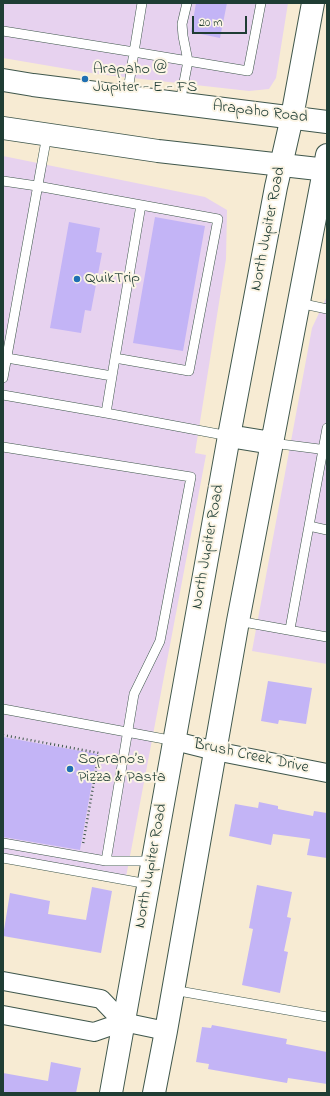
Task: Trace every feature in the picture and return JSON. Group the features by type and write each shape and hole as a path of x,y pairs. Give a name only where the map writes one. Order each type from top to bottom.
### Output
{"main road":[{"name":"North Jupiter Road","path":"111,1093 229,436 313,3"},
{"name":"Arapaho Road","path":"3,80 327,122"},
{"path":"3,128 158,151 281,165 326,165 238,621 154,1093"},
{"path":"229,436 272,443"}],"street":[{"name":"Brush Creek Drive","path":"175,741 215,751 327,773"},
{"path":"3,981 101,998 123,1022"},
{"path":"3,1015 94,1032 123,1022 166,1031"}],"lane":[{"path":"127,97 142,3"},
{"path":"180,103 188,61 182,24 186,3"},
{"path":"3,31 248,71 261,3"},
{"path":"3,378 47,135"},
{"path":"3,181 218,219 190,371 115,358"},
{"path":"106,412 140,205"},
{"path":"299,303 327,309"},
{"path":"7,358 112,376"},
{"path":"3,394 229,436"},
{"path":"290,629 325,450 327,428"},
{"path":"272,443 325,450"},
{"path":"3,447 191,477 160,641 134,694 106,861"},
{"path":"309,526 327,530"},
{"path":"238,621 327,636"},
{"path":"3,709 175,741"},
{"path":"3,843 106,861 152,861"},
{"path":"3,858 148,884"},
{"path":"173,990 327,1017"}],"path":[{"path":"3,735 99,753 82,849"}],"shaded area":[{"path":"3,3 288,3 276,78 269,89 249,91 97,74 3,58"},
{"path":"3,156 205,197 227,210 226,259 195,453 206,455 126,877 3,854"},
{"path":"327,296 327,664 252,651 312,328"}],"building":[{"path":"196,3 227,3 220,38 191,32"},
{"path":"155,217 205,226 183,351 133,343"},
{"path":"69,222 100,228 96,252 102,253 91,311 85,310 81,333 50,328"},
{"path":"268,681 312,688 306,724 279,720 278,724 261,721"},
{"path":"3,737 97,754 80,850 3,837"},
{"path":"259,802 278,806 278,809 313,816 314,811 327,813 327,858 307,855 310,839 273,834 271,845 229,836 235,804 258,808"},
{"path":"257,885 292,892 287,917 291,918 284,951 288,952 280,993 242,985 253,929 249,928"},
{"path":"92,887 112,891 101,953 3,936 10,893 50,901 48,914 86,920"},
{"path":"212,1025 287,1039 286,1044 327,1052 327,1084 288,1078 287,1083 208,1069 209,1064 196,1062 202,1027 211,1028"},
{"path":"51,1062 81,1068 76,1093 3,1093 3,1073 48,1081"}],"place":[{"name":"Arapaho @ Jupiter - E - FS","path":"85,79"},
{"name":"QuikTrip","path":"77,279"},
{"name":"Soprano’s Pizza & Pasta","path":"70,769"}]}
